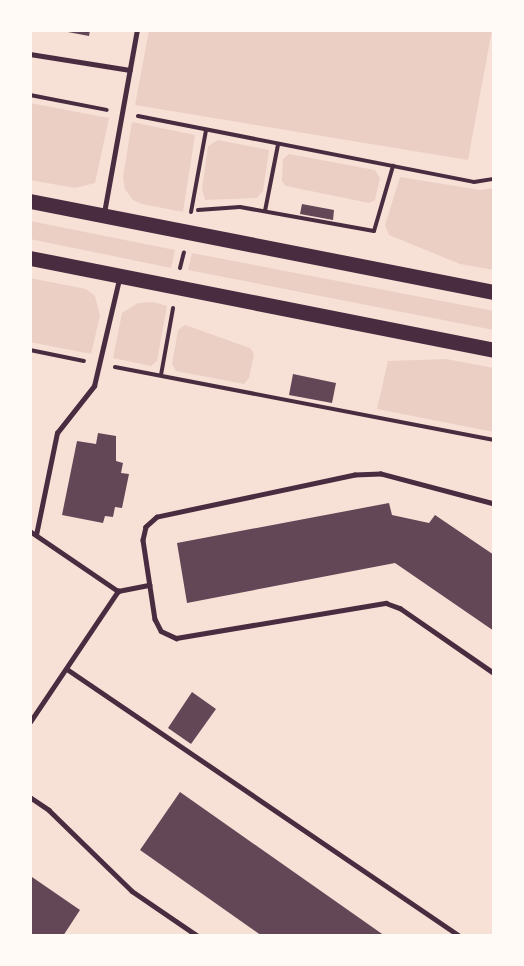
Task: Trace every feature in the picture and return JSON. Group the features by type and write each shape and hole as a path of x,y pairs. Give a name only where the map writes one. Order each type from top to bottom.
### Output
{"main road":[{"path":"30,201 494,292"},
{"path":"30,258 494,350"}],"lane":[{"path":"104,215 137,30"},
{"path":"30,54 130,70"},
{"path":"36,535 57,433 94,386 119,276"},
{"path":"494,504 381,474 355,475 157,517 146,527 143,540 155,619 161,631 176,638 386,603 400,608 494,674"},
{"path":"30,531 118,591 149,585"},
{"path":"30,722 118,591"},
{"path":"67,669 460,936"},
{"path":"30,796 49,810 132,891 198,936"}],"path":[{"path":"30,95 474,182 494,179"},
{"path":"265,211 278,145"},
{"path":"191,210 240,207 374,231 393,166"},
{"path":"30,350 494,440"}],"shaded area":[{"path":"149,30 492,30 468,160 135,105"},
{"path":"30,103 109,118 95,183 75,188 30,180"},
{"path":"132,122 195,135 183,212 142,204 133,200 125,189 123,177"},
{"path":"218,140 269,150 263,191 257,198 205,200 202,189 208,146"},
{"path":"289,154 375,170 380,178 375,200 369,203 286,186 282,181 283,159"},
{"path":"400,177 480,190 494,188 494,270 460,264 389,235 385,225"},
{"path":"30,221 175,250 171,268 30,239"},
{"path":"192,253 494,311 494,330 188,270"},
{"path":"30,278 86,289 95,296 100,316 91,354 30,342"},
{"path":"153,302 167,306 157,361 151,366 113,358 122,313 138,303"},
{"path":"185,325 250,348 254,354 249,378 244,384 176,371 172,364 178,330"},
{"path":"446,359 494,368 494,432 377,409 388,361"}],"building":[{"path":"57,30 90,30 89,36"},
{"path":"302,204 334,210 333,220 300,214"},
{"path":"293,374 336,383 332,403 289,395"},
{"path":"98,433 116,436 116,461 123,463 121,473 129,474 122,508 115,507 113,517 105,516 103,523 62,515 77,441 96,444"},
{"path":"389,503 392,515 429,523 435,515 494,555 494,631 395,563 187,603 177,543"},
{"path":"192,692 216,709 191,744 168,728"},
{"path":"180,792 385,936 262,936 140,850"},
{"path":"32,877 80,910 63,936 30,936"}]}
